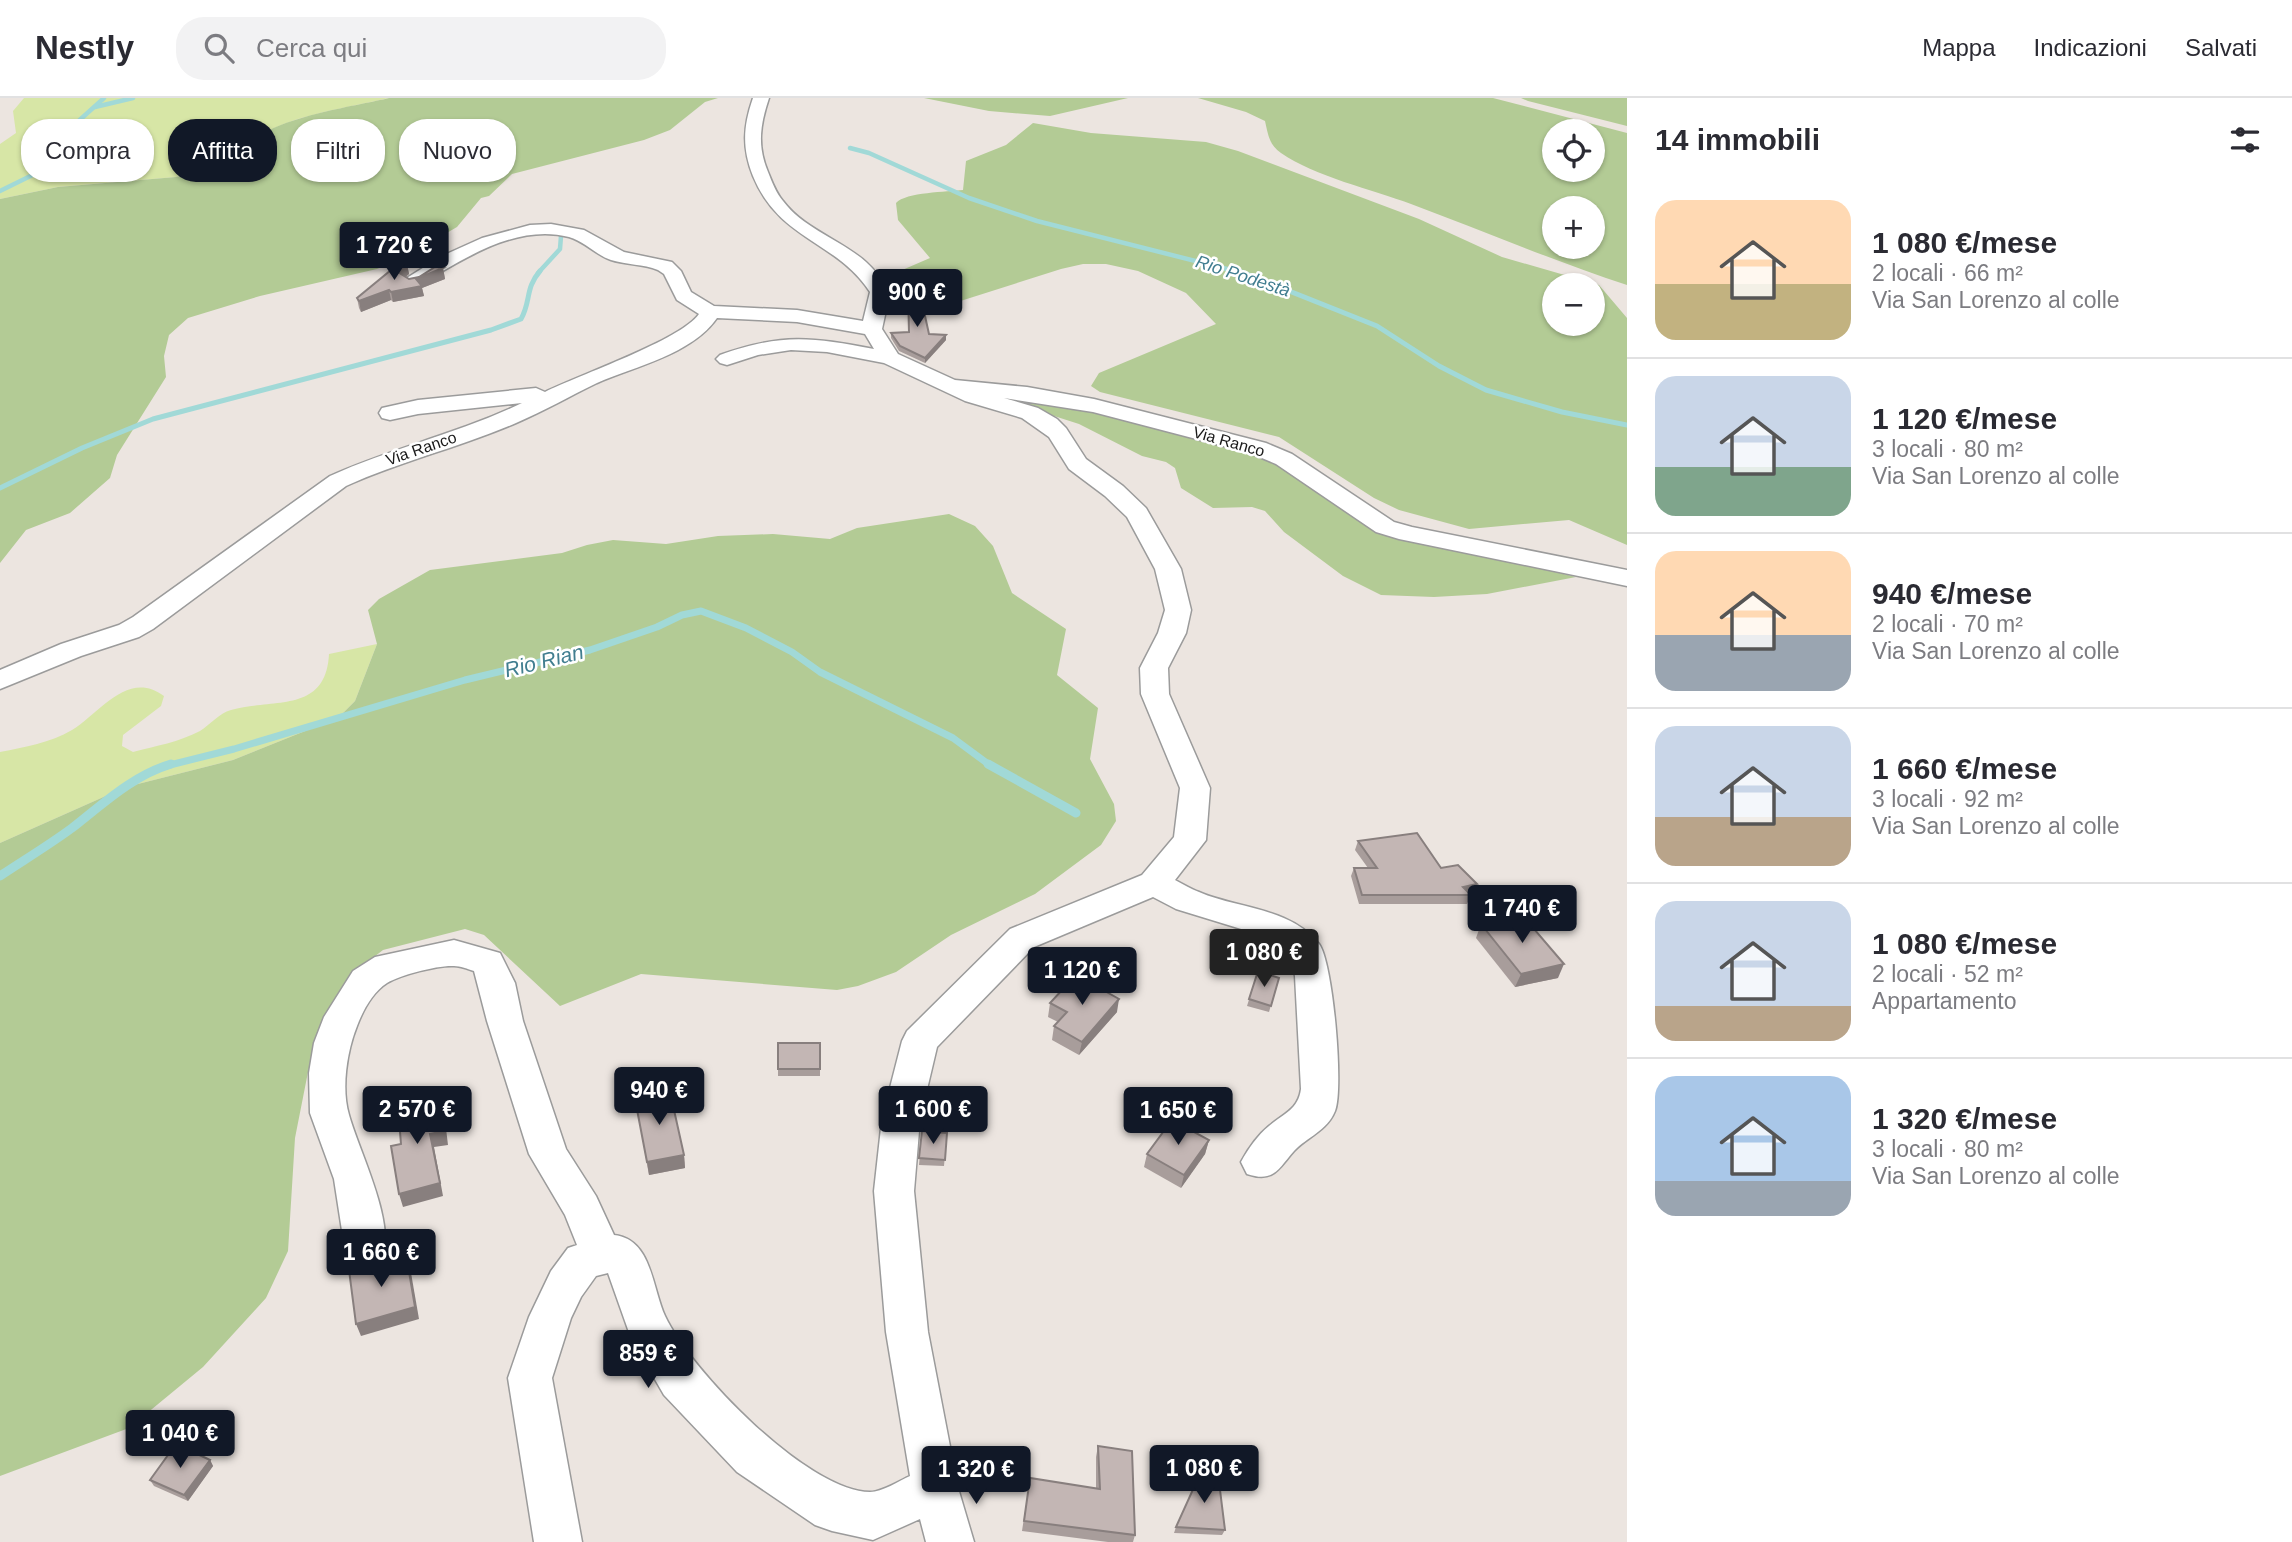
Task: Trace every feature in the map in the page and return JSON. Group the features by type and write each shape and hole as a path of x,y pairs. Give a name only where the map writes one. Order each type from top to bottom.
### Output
{"street":[{"path":"761,98 750,138 756,164 770,196 780,209 802,228 848,256 872,276 880,292 872,329 890,358"},
{"path":"412,281 464,252 492,241 531,230 550,228 582,235 616,255 667,266 689,301 711,312 808,317 872,329"},
{"name":"Via Ranco","path":"0,681 18,670 136,627 338,481 506,419 670,345 699,328 711,312"},
{"name":"Via Ranco","path":"727,359 762,346 809,342 890,358 950,386 1027,394 1094,407 1258,448 1284,459 1385,527 1474,546 1496,554 1627,578"},
{"path":"950,386 974,397 1030,413 1049,424 1058,433 1077,464 1137,513 1168,569 1178,610 1172,633 1154,667 1155,694 1195,788 1190,839 1154,883 1022,938 920,1041 901,1119 894,1191 906,1332 935,1488 950,1542"},
{"path":"390,413 418,407 562,392"},
{"path":"1154,883 1188,901 1263,923 1288,934 1307,953 1313,976 1320,1089 1317,1109 1299,1127 1283,1137 1261,1162"},
{"path":"366,1250 354,1179 329,1113 328,1073 332,1043 342,1017 365,980 387,966 454,953 488,962 497,983 505,1021 548,1154 582,1208 601,1254"},
{"path":"558,1542 530,1378 550,1317 566,1284 583,1261 601,1254 616,1253 627,1265 646,1324 680,1380 752,1456 832,1508 873,1516 935,1488"}],"green space":[{"path":"24,98 389,98 291,119 291,121 277,127 277,119 168,119 168,178 154,179 154,119 21,119 21,182 117,182 58,187 0,199 0,144 16,133 13,111"},
{"path":"389,98 718,98 705,102 670,130 644,140 516,173 516,119 399,119 399,182 504,182 489,196 481,198 457,227 409,255 377,269 260,296 188,318 169,335 164,356 166,377 117,455 110,478 70,513 26,530 0,563 0,199 58,187 154,182 154,179 168,178 168,182 277,182 277,127 291,121 291,182 385,182 385,119 298,119"},
{"path":"924,98 1128,98 1050,116 989,111"},
{"path":"1198,98 1493,98 1573,119 1542,119 1542,182 1605,182 1605,127 1627,133 1627,285 1605,277 1605,273 1593,273 1554,259 1605,259 1605,196 1542,196 1542,254 1310,169 1277,150 1270,139 1265,121 1246,112"},
{"path":"1521,98 1627,98 1627,126 1605,119"},
{"path":"1033,123 1091,133 1206,142 1238,151 1419,219 1502,257 1557,273 1542,273 1542,336 1605,336 1605,292 1627,318 1627,545 1569,520 1469,529 1399,510 1374,498 1279,437 1100,392 1091,386 1099,373 1216,324 1186,293 1138,271 1106,264 1083,264 951,304 927,305 905,301 890,280 893,274 930,258 898,220 896,203 917,195 963,190 966,161 1006,145"},
{"path":"980,392 1050,400 1256,451 1378,528 1576,577 1487,594 1434,597 1381,595 1343,576 1284,532 1265,511 1252,507 1213,508 1181,488 1175,468 1166,462 1142,456 1079,424"},
{"path":"949,514 975,526 993,546 1012,593 1066,629 1057,675 1098,708 1090,759 1114,804 1116,821 1101,845 1035,894 951,935 896,972 858,986 837,990 641,974 560,1006 484,935 465,929 383,950 365,964 308,1072 295,1138 288,1251 266,1298 203,1367 129,1428 0,1476 0,843 126,787 233,760 325,723 343,713 355,701 377,644 368,610 379,599 430,570 562,553 613,540 666,544 718,536 773,534 830,539 857,528"},
{"path":"377,644 355,701 343,713 325,723 233,760 126,787 0,843 0,752 37,744 64,734 83,723 115,696 138,688 151,689 164,696 161,706 123,735 122,746 133,752 167,743 200,731 231,710 280,703 308,695 326,673 329,654"}],"building":[{"path":"402,261 407,264 398,272 409,279 419,277 435,267 443,268 416,279 422,286 391,292 389,290 359,301 357,298"},
{"path":"919,289 929,334 946,335 925,358 900,346 891,333 909,332 908,290"},
{"path":"1417,833 1441,868 1458,865 1477,884 1463,887 1471,895 1362,895 1354,868 1377,868 1358,841"},
{"path":"1523,916 1564,964 1521,974 1481,924"},
{"path":"1258,971 1279,978 1271,1006 1249,999"},
{"path":"1076,975 1119,999 1082,1042 1054,1026 1067,1012 1050,1003"},
{"path":"778,1043 820,1043 820,1069 778,1069"},
{"path":"670,1092 684,1155 647,1162 635,1099"},
{"path":"441,1099 444,1131 430,1134 440,1183 399,1194 391,1146 401,1144 398,1107"},
{"path":"1172,1120 1209,1140 1184,1175 1147,1154"},
{"path":"922,1131 947,1133 945,1160 919,1158"},
{"path":"406,1254 415,1307 356,1324 349,1270"},
{"path":"176,1444 210,1460 184,1495 150,1480"},
{"path":"1098,1446 1132,1451 1135,1535 1024,1521 1030,1478 1100,1489"},
{"path":"1200,1474 1218,1474 1225,1530 1176,1527"}],"waterway":[{"path":"0,191 63,160 69,153 73,126 104,98"},
{"path":"95,107 133,98"},
{"name":"Rio Podestà","path":"850,148 869,153 969,198 1037,221 1243,273"},
{"path":"538,273 560,249 561,236"},
{"path":"0,488 82,448 153,419 491,330 521,319 532,283 540,271"},
{"name":"Rio Podestà","path":"1239,271 1377,326 1439,366 1486,390 1562,412 1627,425"},
{"name":"Rio Rian","path":"166,766 234,749 465,680 590,650 657,627 682,615 701,611 746,628 792,652 820,672 953,738 989,765"},
{"name":"Rio Rian","path":"0,876 63,834 131,783 171,764"},
{"name":"Rio Rian","path":"989,765 1076,813"}]}
